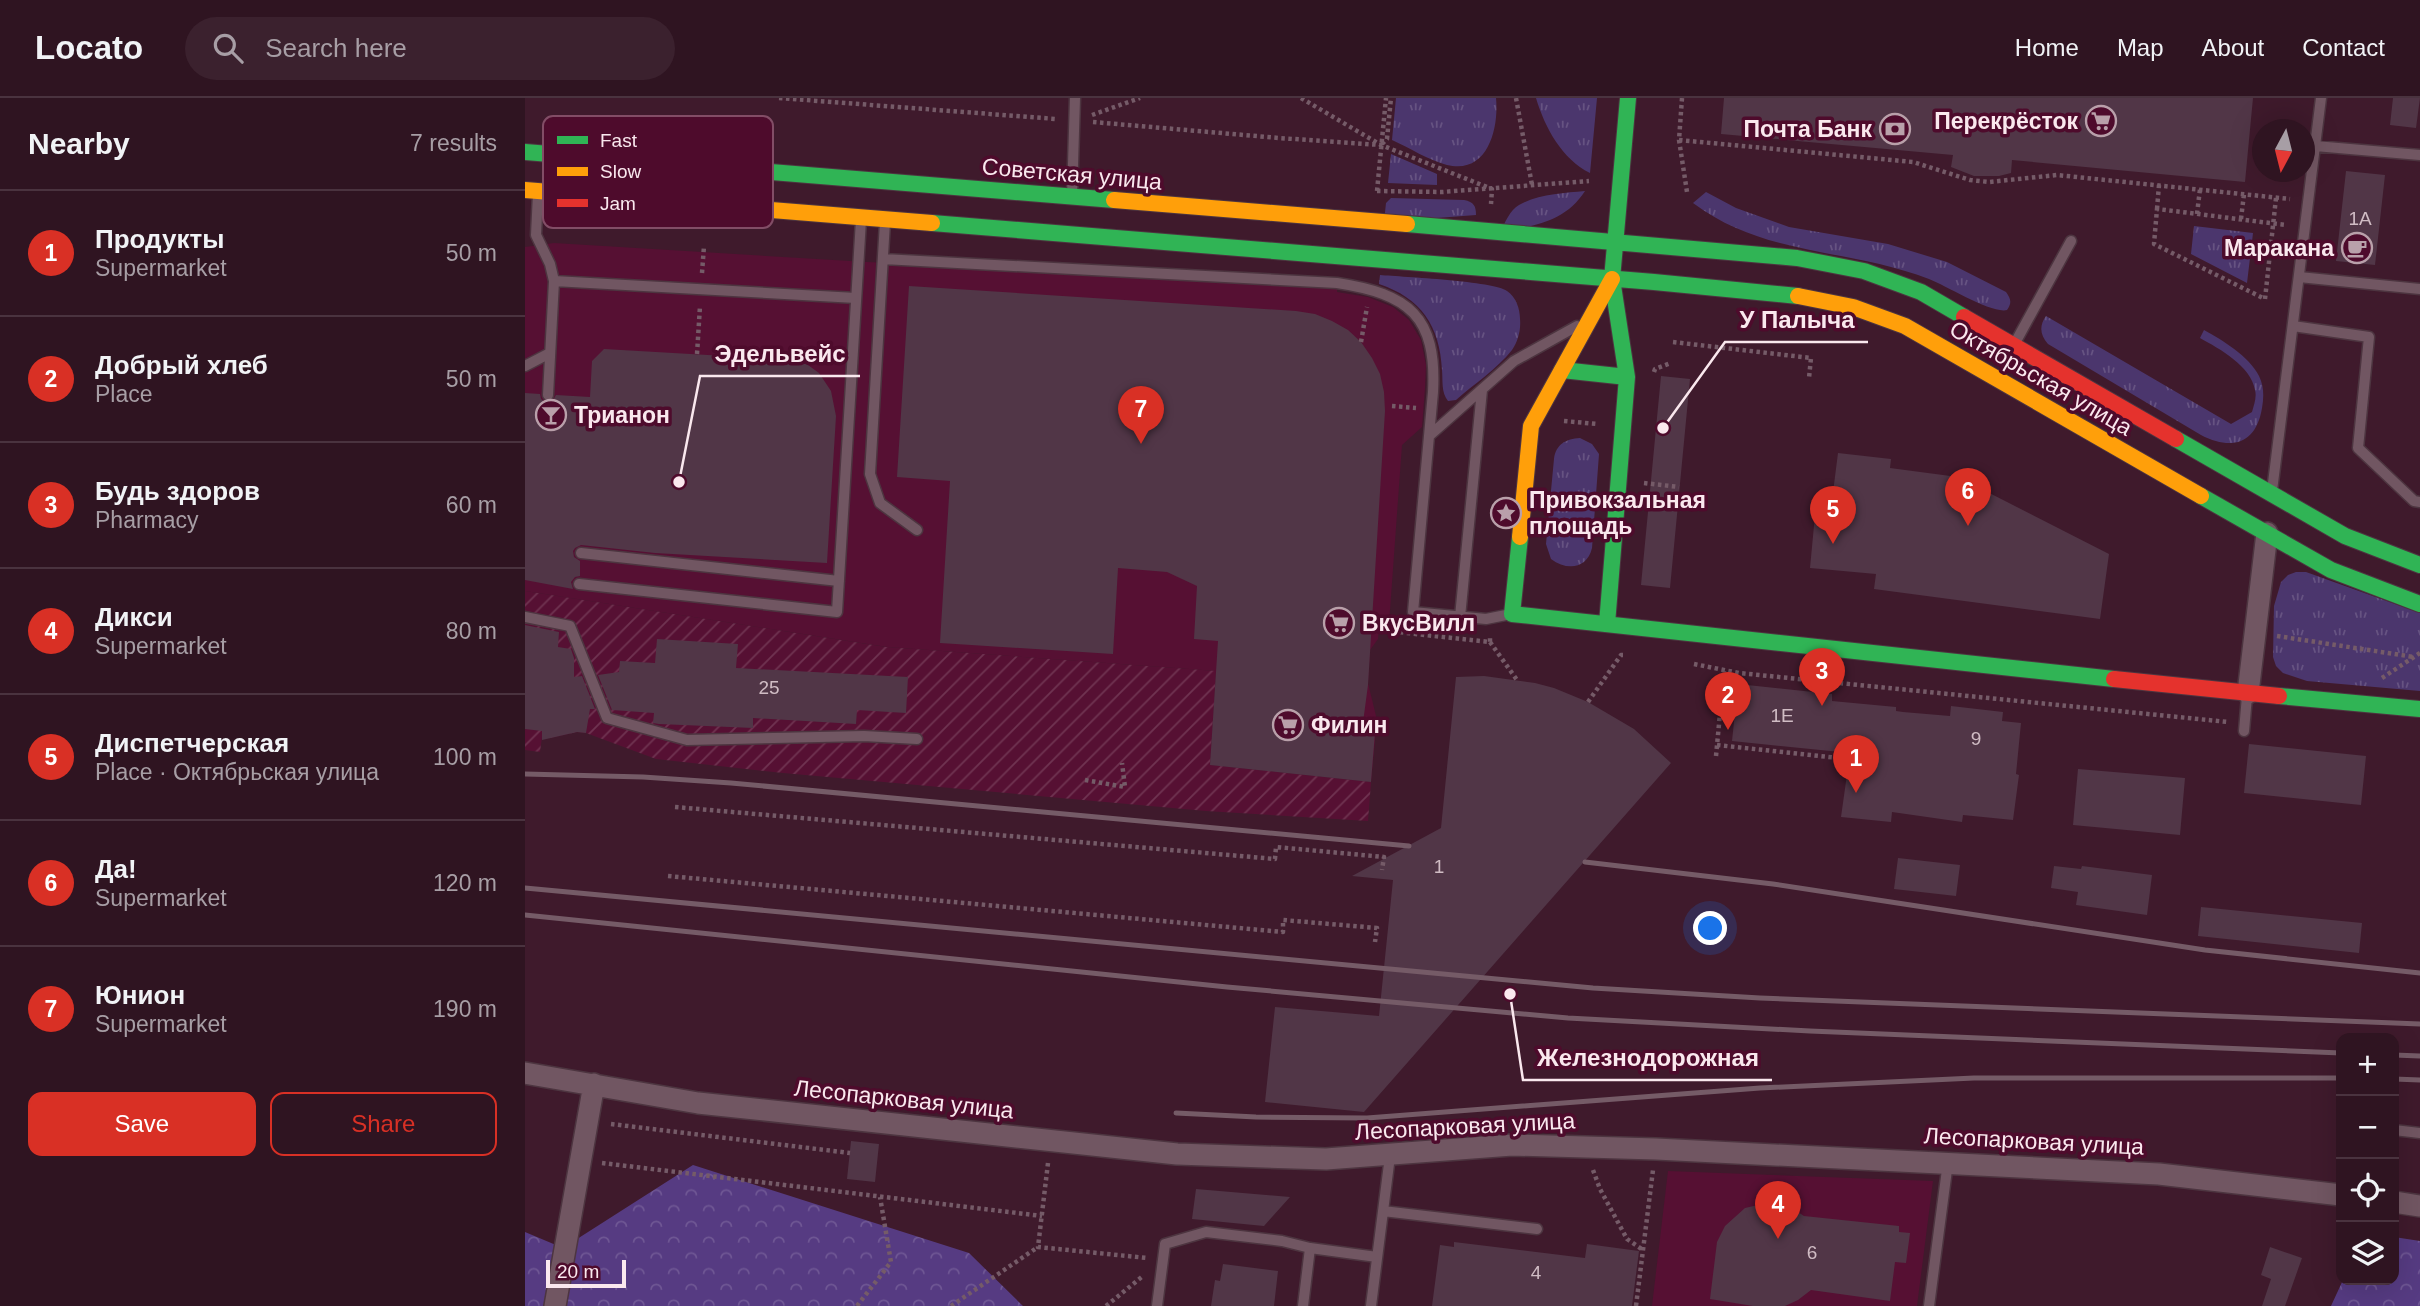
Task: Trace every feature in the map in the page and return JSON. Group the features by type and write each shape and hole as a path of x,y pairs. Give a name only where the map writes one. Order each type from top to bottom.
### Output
{"main road":[{"path":"1607,624 1627,377 1612,279 1628,98"},
{"name":"Советская улица","path":"525,152 543,153"},
{"name":"Советская улица","path":"773,172 1615,241"},
{"path":"773,210 1612,279"},
{"name":"Октябрьская улица","path":"1615,241 1797,258 1864,271 1921,292 2344,536 2420,565"},
{"path":"1612,279 1531,426 1512,614 2420,709"},
{"name":"Октябрьская улица","path":"1612,279 1793,295 1853,307 1905,326 2331,570 2420,604"},
{"path":"1562,370 1627,377"}],"street":[{"path":"2248,693 2267,533"},
{"name":"Лесопарковая улица","path":"525,1073 698,1103 1177,1154 1326,1159 1512,1145 1584,1146 2159,1174 2336,1194"},
{"path":"555,1306 594,1084"},
{"path":"2399,1203 2420,1206"}],"lane":[{"path":"1072,197 1075,98"},
{"path":"2321,98 2315,146 2420,155"},
{"path":"2272,495 2310,182"},
{"path":"531,190 535,234 550,264 554,281 548,394"},
{"path":"579,584 837,612 862,217"},
{"path":"885,219 870,474 880,503 917,530"},
{"path":"2014,346 2071,242"},
{"path":"883,259 1337,284 1369,289 1407,306 1422,324 1428,337 1434,376 1413,612 1486,619 1512,614"},
{"path":"2299,277 2420,289"},
{"path":"554,281 856,298"},
{"path":"1429,436 1514,361 1591,317"},
{"path":"2293,326 2369,337 2358,448 2414,501 2420,502"},
{"path":"525,366 550,354"},
{"path":"1460,617 1482,390"},
{"path":"581,553 839,581"},
{"path":"525,617 570,626 607,718 687,740 864,736 918,739"},
{"path":"2245,727 2248,693"},
{"path":"2399,1131 2420,1133"},
{"path":"1371,1306 1390,1156"},
{"path":"1929,1306 1948,1162"},
{"path":"1383,1211 1537,1229"},
{"path":"1157,1306 1165,1244 1206,1231 1377,1257"},
{"path":"1303,1306 1310,1248"}],"path":[{"path":"779,98 1381,145"},
{"path":"1074,120 1140,98"},
{"path":"1301,98 1381,145 1492,190"},
{"path":"1376,201 1389,98"},
{"path":"1516,98 1532,185"},
{"path":"1682,98 1679,140 1687,192"},
{"path":"1679,140 1913,162 1979,181 2057,175 2308,201"},
{"path":"1377,191 1492,190 1590,181"},
{"path":"2159,185 2154,244 2265,299 2276,198"},
{"path":"2197,214 2200,189"},
{"path":"2241,219 2245,194"},
{"path":"2157,209 2305,227"},
{"path":"1361,342 1366,325 1369,289"},
{"path":"1673,342 1811,358 1809,378"},
{"path":"1643,483 1679,487"},
{"path":"2254,632 2414,657"},
{"path":"1490,642 1517,680"},
{"path":"2381,679 2420,653"},
{"path":"1588,702 1621,655 1635,657"},
{"path":"1690,664 1724,670 2245,727"},
{"path":"1716,756 1724,670"},
{"path":"1717,746 1838,758"},
{"path":"1085,780 1125,787 1122,763"},
{"path":"675,807 1275,859 1276,848 1384,857 1382,870"},
{"path":"668,876 1283,932 1283,920 1377,928 1375,942"},
{"path":"598,1123 850,1153"},
{"path":"1038,1247 1050,1142"},
{"path":"1584,1146 1600,1189 1627,1239 1643,1250"},
{"path":"1636,1306 1656,1149"},
{"path":"593,1162 1042,1216"},
{"path":"857,1306 891,1262 880,1196"},
{"path":"951,1306 1038,1247 1162,1260"},
{"path":"1105,1306 1162,1260"}],"shaded area":[{"path":"554,243 867,262 1337,283 1337,292 1368,297 1393,307 1409,320 1421,340 1426,365 1425,388 1422,427 1402,445 1389,624 1384,631 1379,631 1378,639 1370,650 1368,683 1377,720 1371,782 1210,765 1216,671 887,647 525,591 525,247"},
{"path":"525,591 886,647 1216,671 1210,765 1371,782 1368,821 1206,811 656,759 577,732 550,738 542,737 540,752 525,750"},
{"path":"1668,1171 1933,1181 1917,1306 1652,1306"}],"green space":[{"path":"1396,98 1496,98 1493,135 1481,156 1472,163 1461,166 1440,163 1392,140"},
{"path":"1536,98 1597,98 1590,173 1563,151 1544,120"},
{"path":"1391,154 1437,174 1437,185 1388,183"},
{"path":"1585,191 1568,210 1548,221 1500,232 1513,210 1526,201"},
{"path":"1706,192 1736,208 1789,227 1888,244 1947,262 2006,292 2010,305 2007,310 1991,308 1929,279 1899,269 1778,243 1749,233 1693,203"},
{"path":"1391,198 1464,200 1474,205 1476,215 1384,222 1386,203"},
{"path":"2194,226 2253,233 2247,283 2191,254"},
{"path":"1380,275 1467,282 1507,291 1515,300 1520,315 1514,347 1456,400 1448,401 1443,390 1440,354 1432,327 1417,306 1406,297 1379,284"},
{"path":"2046,316 2231,424 2252,412 2255,390 2248,373 2241,366 2200,338 2204,330 2242,355 2259,376 2263,400 2254,430 2248,437 2232,443 2223,443 2201,435 2048,344 2041,330"},
{"path":"1580,438 1592,444 1599,454 1592,548 1586,560 1576,566 1570,566 1551,559 1546,544 1555,454 1563,443"},
{"path":"2296,572 2306,572 2420,613 2420,691 2307,681 2283,673 2276,666 2273,657 2274,606 2281,582"},
{"path":"693,1165 969,1253 1023,1306 525,1306 525,1232 563,1248"},
{"path":"2399,1238 2420,1241 2420,1306 2331,1306 2341,1285 2399,1285"}],"building":[{"path":"1724,98 2253,98 2245,182 2012,160 2011,173 1974,176 1951,167 1953,155 1721,134"},
{"path":"2393,98 2420,98 2416,128 2390,125"},
{"path":"2346,171 2385,175 2375,265 2336,261"},
{"path":"909,286 1296,311 1315,314 1332,321 1361,342 1380,374 1385,411 1368,685 1362,730 1375,733 1371,782 1210,765 1218,641 1194,639 1197,586 1167,572 1118,568 1113,654 940,643 950,481 897,477"},
{"path":"604,349 793,360 808,365 819,373 831,391 836,416 827,563 655,553 581,545 573,551 574,557 580,561 580,576 571,582 573,589 525,580 525,393 540,394 541,399 547,403 552,402 556,395 590,397 592,361"},
{"path":"1661,376 1690,379 1670,588 1641,585"},
{"path":"1838,453 1891,459 1890,468 1958,477 2109,554 2100,619 1874,589 1876,574 1810,568 1815,515 1830,516"},
{"path":"525,625 559,632 558,647 571,649 574,677 582,676 595,709 590,709 586,733 577,732 542,740 542,731 525,729"},
{"path":"657,639 738,644 736,668 908,677 906,713 857,710 856,724 753,718 753,728 659,724 653,723 654,713 612,710 598,675 619,672 620,661 655,663"},
{"path":"1484,676 1535,683 1588,702 1634,729 1671,763 1364,1112 1265,1102 1275,1007 1379,1016 1393,880 1352,876 1441,828 1456,677"},
{"path":"1738,684 1832,694 1832,701 1896,707 1896,711 1903,712 1950,716 1951,706 2003,712 2002,721 2021,723 2016,774 2019,775 2013,820 1963,815 1962,822 1892,812 1891,822 1841,817 1850,753 1732,741"},
{"path":"2249,744 2366,756 2361,805 2244,793"},
{"path":"2078,769 2185,778 2180,835 2073,825"},
{"path":"1898,858 1960,865 1956,896 1894,889"},
{"path":"2054,866 2081,869 2082,866 2152,875 2147,915 2076,905 2078,892 2051,888"},
{"path":"2201,907 2362,923 2359,953 2198,936"},
{"path":"851,1141 879,1144 875,1182 847,1179"},
{"path":"1196,1189 1290,1197 1264,1226 1192,1219"},
{"path":"1771,1202 1789,1206 1804,1216 1899,1226 1899,1232 1910,1233 1906,1263 1895,1262 1890,1301 1811,1290 1785,1306 1753,1306 1710,1299 1717,1242 1725,1226 1745,1208"},
{"path":"1454,1242 1585,1258 1587,1244 1639,1251 1632,1306 1432,1306 1440,1245 1454,1247"},
{"path":"2270,1247 2302,1258 2285,1306 2262,1306 2271,1279 2261,1275"},
{"path":"1223,1264 1278,1271 1274,1306 1211,1306 1215,1280 1220,1281"}],"railway":[{"path":"525,774 643,777 731,783 1409,846"},
{"path":"1585,862 1773,884 2205,950 2420,973"},
{"path":"525,888 1593,988 1760,998 2420,1024"},
{"path":"525,915 1227,987 1568,1018 2336,1053"},
{"path":"2399,1055 2420,1056"},
{"path":"1176,1113 1367,1118 1760,1088 1974,1078 2336,1078"},
{"path":"2399,1079 2420,1080"}],"traffic: fast":[{"path":"1607,624 1627,377 1612,279 1628,98"},
{"path":"525,152 543,153"},
{"path":"773,172 1114,200"},
{"path":"932,223 1798,296"},
{"path":"1407,224 1797,258 1864,271 1921,292 1964,317"},
{"path":"1562,370 1627,377"},
{"path":"2176,439 2345,536 2420,565"},
{"path":"2201,496 2331,570 2420,604"},
{"path":"1520,537 1512,614 2114,679"},
{"path":"2279,696 2420,709"}],"traffic: slow":[{"path":"525,190 543,191"},
{"path":"1114,200 1407,224"},
{"path":"773,210 932,223"},
{"path":"1520,537 1531,426 1612,279"},
{"path":"1798,296 1853,307 1905,326 2201,496"}],"traffic: jam":[{"path":"1964,317 2176,439"},
{"path":"2114,679 2279,696"}],"place":[{"name":"Перекрёсток","path":"2101,121"},
{"name":"Почта Банк","path":"1895,129"},
{"name":"Маракана","path":"2357,248"},
{"name":"Трианон","path":"551,415"},
{"name":"У Палыча","path":"1663,428"},
{"name":"Юнион","path":"1141,444"},
{"name":"Эдельвейс","path":"679,482"},
{"name":"Привокзальная площадь","path":"1506,513"},
{"name":"Да!","path":"1968,526"},
{"name":"Диспетчерская","path":"1833,544"},
{"name":"ВкусВилл","path":"1339,623"},
{"name":"Будь здоров","path":"1822,706"},
{"name":"Филин","path":"1288,725"},
{"name":"Добрый хлеб","path":"1728,730"},
{"name":"Продукты","path":"1856,793"},
{"name":"Железнодорожная","path":"1510,994"},
{"name":"Дикси","path":"1778,1239"}]}
